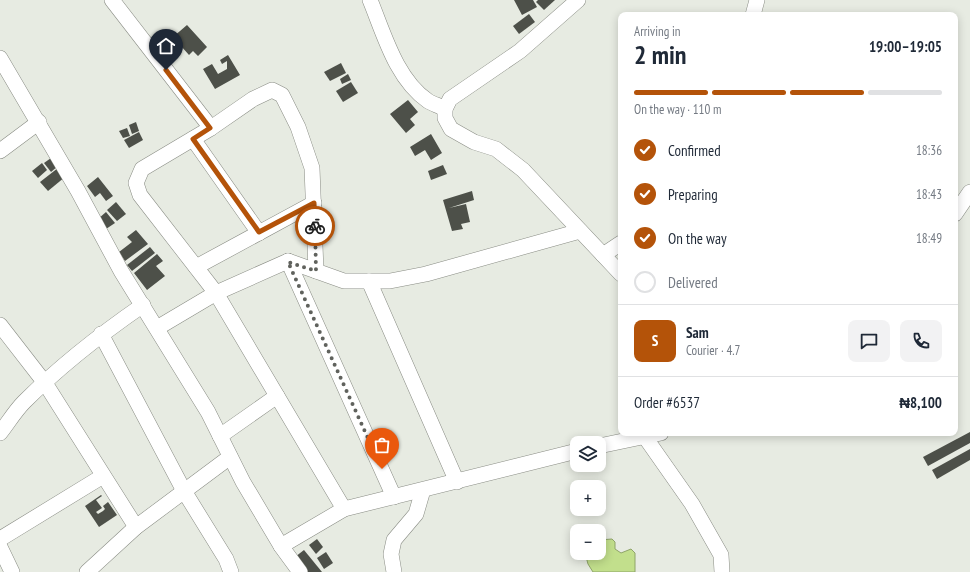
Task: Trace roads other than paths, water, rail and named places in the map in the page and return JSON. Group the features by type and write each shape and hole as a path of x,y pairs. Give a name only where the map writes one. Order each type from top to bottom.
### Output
{"street":[{"path":"112,0 210,128"},
{"path":"370,0 400,69 416,90 428,101 445,109"},
{"path":"578,0 520,51 450,99 445,109 445,118 451,129 474,142 496,149 523,170 618,271"},
{"path":"754,12 757,0"},
{"path":"3,68 39,122 121,271 208,412 230,457 281,546 300,572"},
{"path":"316,271 312,168 298,127 282,95 272,90 253,99 193,139 142,169 136,183 140,195 216,293 344,509"},
{"path":"0,152 39,122"},
{"path":"193,139 259,232"},
{"path":"958,210 970,192"},
{"path":"196,267 314,203"},
{"path":"156,328 216,293 288,262 344,281 390,281 426,274 580,231"},
{"path":"603,255 618,245"},
{"path":"288,262 394,497"},
{"path":"369,281 457,482"},
{"path":"0,433 24,403 45,383 101,334 143,305"},
{"path":"0,324 45,383 136,528"},
{"path":"101,334 184,492 226,559 231,572"},
{"path":"220,436 277,396"},
{"path":"606,445 649,436"},
{"path":"645,437 692,504 721,555 722,572"},
{"path":"281,546 344,509 570,453"},
{"path":"87,572 136,528 230,457"},
{"path":"0,539 103,476"},
{"path":"394,572 391,554 394,540 416,514 423,490"},
{"path":"0,547 12,572"}]}
